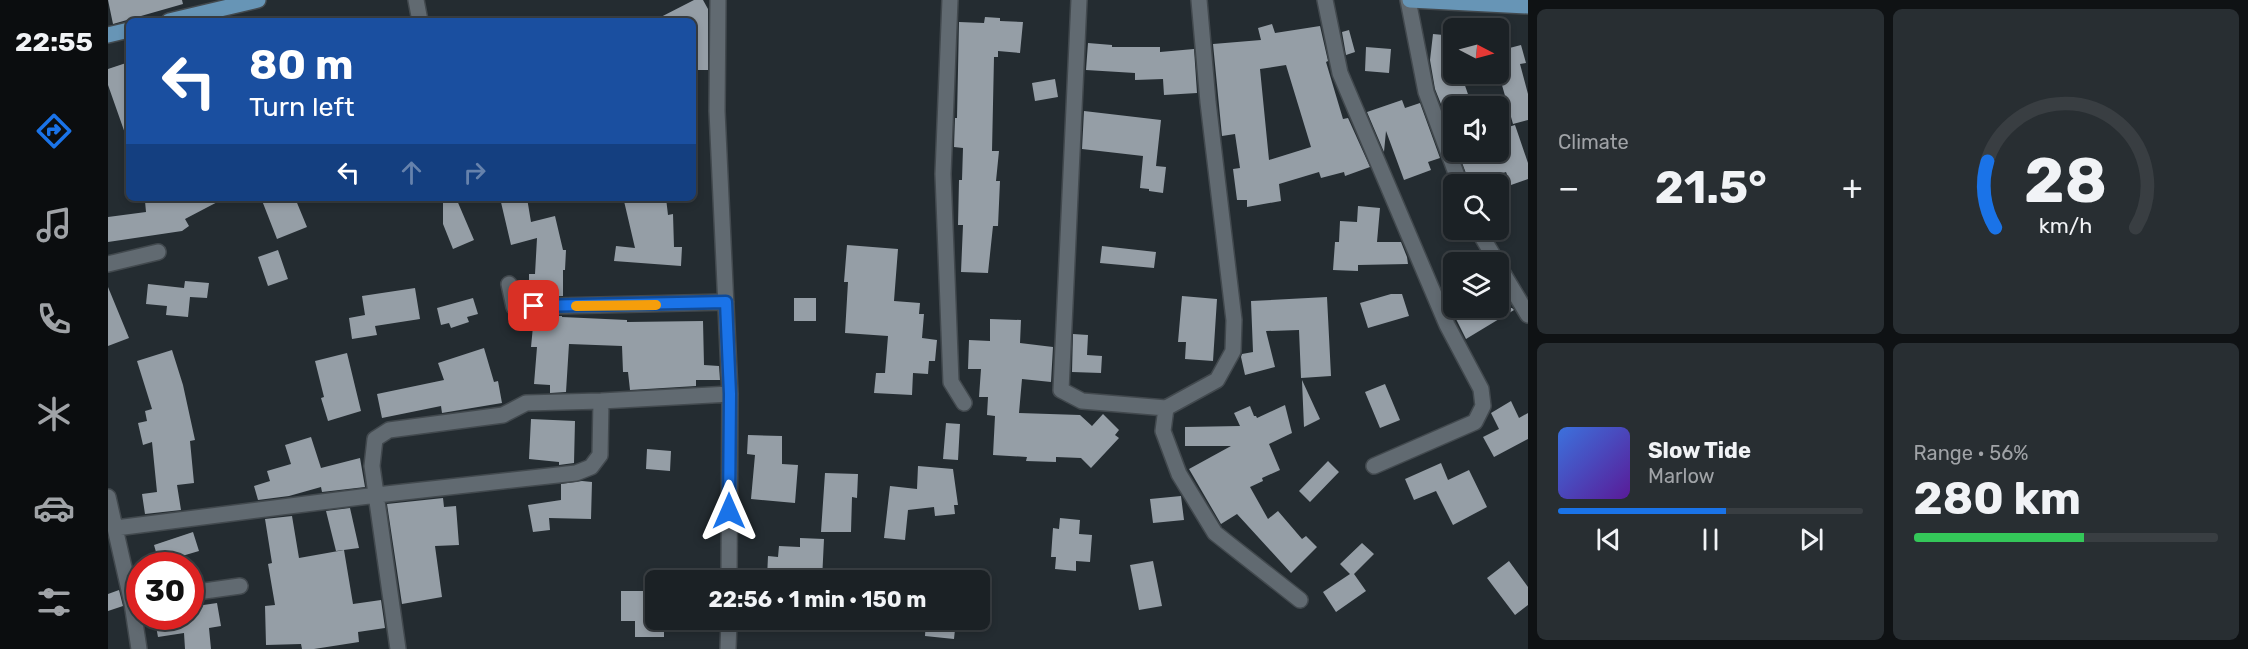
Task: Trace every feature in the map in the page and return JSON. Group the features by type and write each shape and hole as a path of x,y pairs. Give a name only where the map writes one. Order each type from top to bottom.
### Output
{"main road":[{"path":"182,18 258,0"},
{"path":"1409,0 1518,4"},
{"path":"108,35 126,31"}],"street":[{"path":"416,0 419,18"},
{"path":"718,0 717,111 730,394 729,570"},
{"path":"950,0 943,174 951,382 964,404"},
{"path":"1079,0 1061,390 1082,401 1166,408 1217,380 1233,351 1234,320 1208,102 1199,0"},
{"path":"1325,0 1340,73 1447,326 1481,389 1483,406 1475,422 1374,466"},
{"path":"1409,0 1426,92 1456,174"},
{"path":"108,264 158,252"},
{"path":"1509,283 1528,315"},
{"path":"509,284 514,307 726,302"},
{"path":"398,649 372,466 375,439 389,430 503,415 525,403 730,394"},
{"path":"116,528 576,473 591,468 600,455 601,401"},
{"path":"1166,408 1163,431 1179,474 1215,533 1300,600"},
{"path":"108,497 116,528 115,556 126,580"},
{"path":"204,592 240,586"},
{"path":"138,630 139,649"},
{"path":"728,649 729,630"}],"building":[{"path":"108,0 182,0 183,4 134,18 126,18 126,20 113,24"},
{"path":"694,0 703,0 708,9 708,70 696,70 696,18 659,18"},
{"path":"985,17 1000,18 1000,21 1023,22 1020,53 998,51 998,57 994,57 992,151 999,151 996,181 1000,181 998,226 993,226 988,273 961,272 963,225 958,225 959,180 962,180 963,148 954,147 955,118 957,118 959,22 984,23"},
{"path":"1272,24 1275,33 1320,26 1328,61 1326,62 1343,119 1348,118 1370,167 1345,176 1344,172 1321,178 1319,172 1279,184 1281,201 1247,207 1247,200 1237,200 1233,169 1240,168 1235,134 1222,136 1213,44 1261,40 1258,28","holes":["1286,65 1311,147 1269,160 1260,69"]},
{"path":"1349,30 1355,52 1346,55 1342,32"},
{"path":"1433,34 1443,35 1443,84 1464,84 1469,96 1443,96 1443,109 1435,89 1430,60"},
{"path":"1088,43 1112,45 1112,47 1160,47 1160,52 1194,49 1197,93 1164,95 1163,79 1135,80 1135,73 1086,70"},
{"path":"1521,45 1526,63 1520,64 1528,94 1528,120 1513,124 1509,110 1509,96 1505,96 1502,84 1509,84 1509,48"},
{"path":"1366,47 1391,49 1389,73 1365,71"},
{"path":"126,63 126,136 108,85 108,69"},
{"path":"1055,79 1058,97 1035,101 1032,83"},
{"path":"1402,100 1405,108 1420,103 1440,158 1428,162 1431,170 1404,180 1386,131 1384,152 1367,112"},
{"path":"1084,111 1161,120 1156,166 1166,167 1163,193 1140,188 1143,156 1082,149"},
{"path":"1515,125 1528,163 1528,179 1511,185 1509,174 1506,172 1466,174 1462,162 1509,162 1509,127"},
{"path":"145,201 219,201 185,219 189,226 182,231 108,242 108,217 146,212"},
{"path":"262,201 296,201 307,227 277,239"},
{"path":"443,201 457,201 474,240 453,249 443,224"},
{"path":"501,201 528,201 531,222 555,216 563,250 566,250 563,296 522,297 522,282 529,283 529,274 535,274 537,238 511,245"},
{"path":"624,201 666,201 668,215 673,214 674,247 682,247 681,266 614,261 616,246 635,248"},
{"path":"1358,206 1380,208 1377,242 1401,242 1408,264 1358,265 1358,271 1333,270 1335,242 1339,242 1340,221 1357,222"},
{"path":"847,245 898,249 894,301 920,303 919,314 924,314 922,338 937,340 935,361 929,361 928,374 913,373 912,395 874,393 876,373 885,373 888,336 845,333 848,282 844,282"},
{"path":"1102,246 1156,252 1154,268 1100,263"},
{"path":"278,250 288,279 268,286 258,257"},
{"path":"185,281 209,283 207,298 190,297 188,317 166,315 167,306 146,304 148,284 184,288"},
{"path":"108,287 129,338 108,346"},
{"path":"415,288 420,319 375,326 377,335 352,339 349,318 365,315 362,296"},
{"path":"1391,294 1402,294 1409,316 1368,328 1360,303"},
{"path":"1182,296 1217,299 1213,361 1185,359 1186,342 1178,342"},
{"path":"1327,297 1331,376 1301,378 1299,330 1266,331 1275,367 1245,375 1242,354 1253,352 1251,301"},
{"path":"473,298 478,314 467,317 469,322 451,328 449,323 441,325 437,308"},
{"path":"794,298 816,298 816,321 794,321"},
{"path":"534,316 627,320 627,322 703,321 704,365 719,366 720,380 696,380 696,386 630,390 628,372 623,372 622,346 569,344 566,392 550,393 550,385 534,384 537,347 531,347"},
{"path":"1456,318 1501,318 1466,339"},
{"path":"990,319 1021,320 1020,343 1053,347 1051,382 1022,379 1019,413 1080,415 1092,426 1103,414 1119,430 1115,435 1119,438 1091,468 1081,458 1056,457 1056,462 1026,461 1027,457 993,455 995,416 987,415 988,397 979,397 981,369 968,369 969,340 990,341"},
{"path":"1073,334 1088,335 1087,355 1102,356 1101,373 1072,372"},
{"path":"484,348 494,382 498,381 502,403 442,413 441,406 382,418 377,394 444,380 438,363"},
{"path":"172,350 183,385 195,440 190,441 194,483 177,485 181,510 145,514 142,494 157,492 152,442 143,445 138,423 147,421 145,411 152,409 137,361"},
{"path":"347,353 361,411 328,421 321,398 324,397 315,361"},
{"path":"1302,381 1320,419 1304,427"},
{"path":"1385,384 1400,420 1380,428 1365,392"},
{"path":"1511,401 1519,418 1528,413 1528,439 1494,457 1483,437 1499,429 1491,413"},
{"path":"1285,405 1292,433 1269,444 1280,470 1262,478 1263,481 1250,487 1268,519 1278,511 1302,539 1306,536 1317,547 1291,573 1237,514 1221,524 1189,469 1231,446 1185,446 1185,427 1240,426 1234,413 1250,406 1257,418"},
{"path":"531,419 575,421 574,463 559,465 559,462 529,459"},
{"path":"946,423 960,424 958,460 943,459"},
{"path":"748,435 782,436 782,464 798,465 795,503 751,499 755,455 747,454"},
{"path":"311,437 321,468 360,458 365,487 322,492 321,487 289,496 258,500 254,486 270,481 267,471 291,464 285,445"},
{"path":"647,449 671,451 670,471 646,469"},
{"path":"1328,461 1339,472 1310,502 1299,491"},
{"path":"1441,463 1448,480 1469,470 1487,507 1453,525 1436,491 1414,500 1405,479"},
{"path":"918,466 953,469 958,505 954,505 955,514 935,516 934,507 908,510 905,540 884,538 890,486 917,489"},
{"path":"825,473 858,474 857,498 852,497 851,532 821,532"},
{"path":"592,482 591,519 549,518 550,530 533,532 528,505 561,500 561,484"},
{"path":"1181,496 1184,520 1153,523 1150,499"},
{"path":"443,498 444,507 456,506 459,545 435,546 442,597 402,604 387,504"},
{"path":"350,508 359,548 336,551 326,511"},
{"path":"292,516 299,558 344,550 353,604 381,600 385,628 358,632 359,642 314,649 302,649 301,644 266,645 265,606 275,605 268,564 272,563 265,519"},
{"path":"1060,518 1080,520 1079,534 1092,535 1090,562 1076,561 1076,571 1055,569 1056,557 1051,557 1053,528 1059,529"},
{"path":"193,532 199,551 156,552 154,545"},
{"path":"800,538 824,539 822,570 767,570 768,556 778,557 779,546 800,547"},
{"path":"1362,543 1374,554 1354,574 1366,591 1336,612 1323,592 1350,574 1340,564"},
{"path":"1153,561 1162,606 1139,610 1130,565"},
{"path":"1509,561 1528,587 1528,605 1515,615 1487,578"},
{"path":"119,590 123,606 108,611 108,594"},
{"path":"621,591 645,591 645,630 664,630 664,637 635,637 635,621 621,621"},
{"path":"217,603 221,626 209,628 211,649 185,649 184,633 158,637 157,630 204,630 204,605"},
{"path":"925,630 955,630 954,639 925,636"}],"slow traffic":[{"path":"576,306 656,305"}],"route":[{"path":"534,306 726,302 730,394 729,511"}]}
